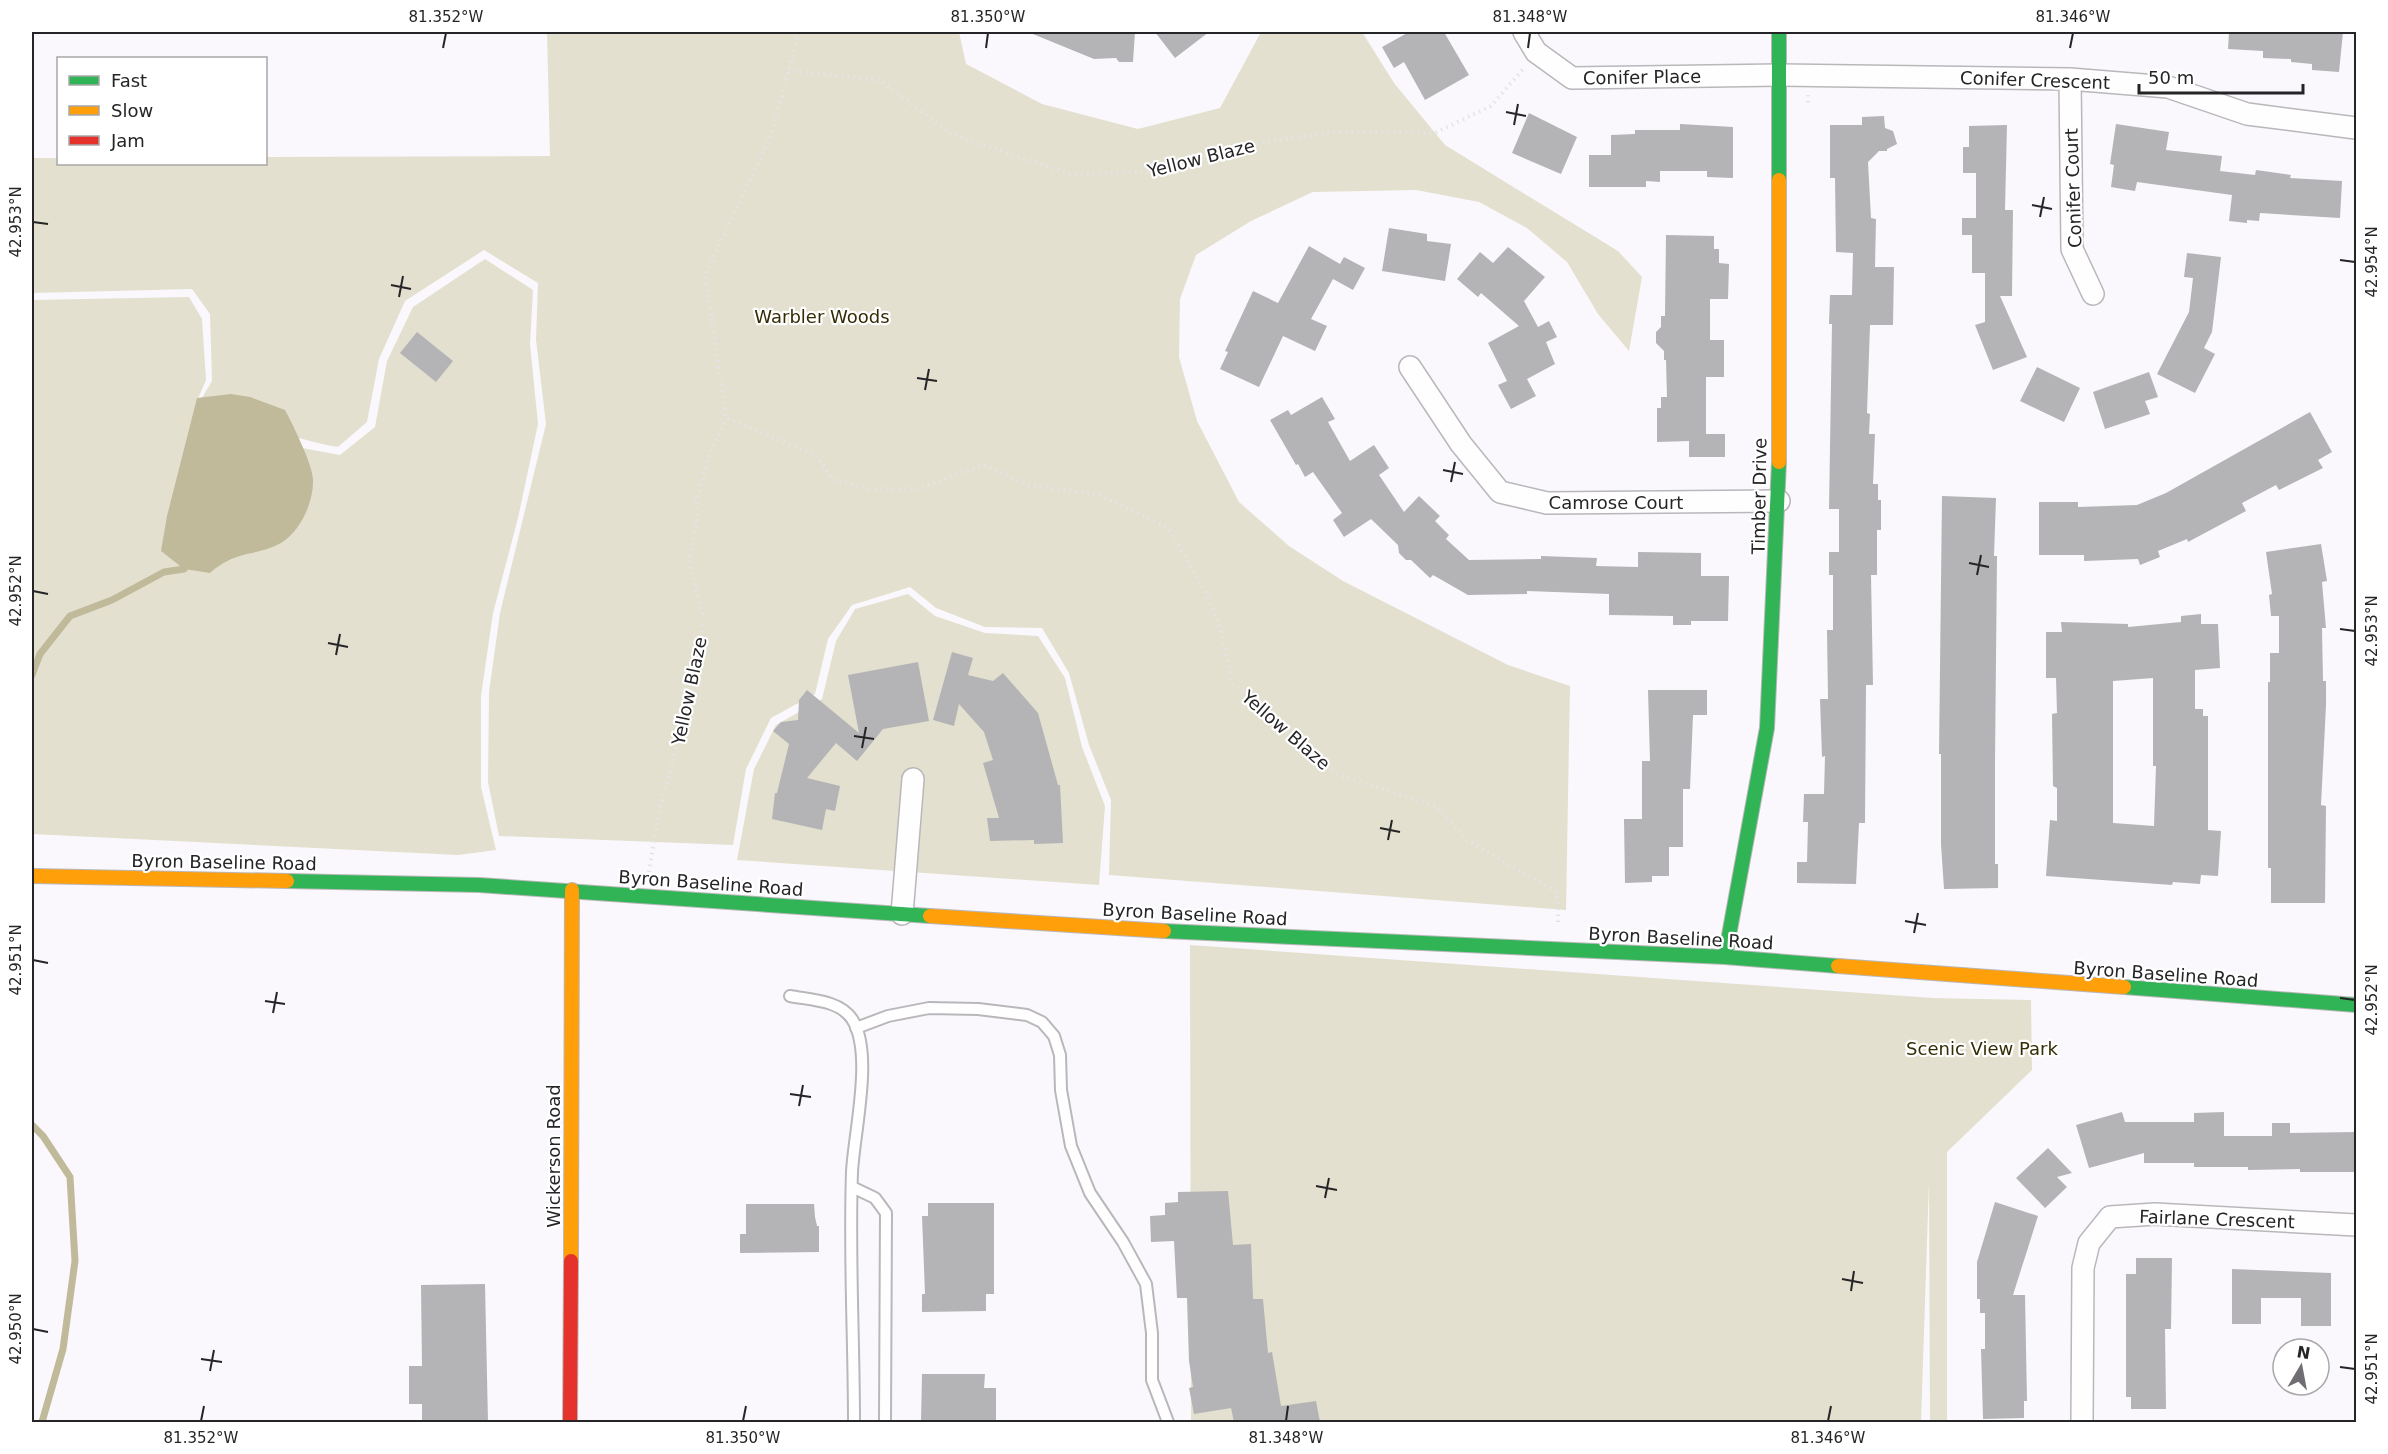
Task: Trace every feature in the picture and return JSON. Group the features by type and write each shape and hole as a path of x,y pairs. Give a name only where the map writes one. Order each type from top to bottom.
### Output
{"main road":[{"name":"Timber Drive","path":"1725,957 1767,728 1779,501 1779,32"},
{"name":"Byron Baseline Road","path":"32,876 479,885 572,890 1174,932 1725,957 2356,1005"},
{"name":"Wickerson Road","path":"570,1422 572,890"}],"street":[{"name":"Conifer Place","path":"1524,32 1536,52 1572,78 1780,75"},
{"name":"Conifer Crescent","path":"1780,75 2070,79 2168,87 2247,114 2356,128"},
{"name":"Conifer Court","path":"2070,79 2072,249 2093,294"},
{"name":"Camrose Court","path":"1410,368 1461,444 1500,492 1547,503 1779,501"},
{"path":"902,914 913,779"},
{"name":"Fairlane Crescent","path":"2082,1422 2083,1268 2089,1243 2110,1217 2155,1214 2356,1225"}],"lane":[{"path":"790,996 836,1005 851,1018 860,1036 861,1096 852,1187 854,1422"},
{"path":"856,1028 888,1016 928,1008 968,1009 1027,1015 1041,1022 1054,1036 1060,1055 1061,1090 1071,1146 1090,1192 1123,1242 1146,1284 1152,1333 1152,1380 1168,1422"},
{"path":"852,1187 875,1198 886,1213 885,1422"}],"path":[{"path":"726,418 705,275 772,133 799,32"},
{"name":"Yellow Blaze","path":"788,71 880,80 951,134 1070,174 1156,172 1232,147 1334,132 1435,133 1491,106 1536,52"},
{"name":"Yellow Blaze","path":"645,896 659,811 698,663 704,618 689,562 697,523 696,502 706,468 726,418 816,455 832,479 870,489 917,489 983,465 1029,485 1099,495 1169,529 1208,594 1220,627 1233,684 1338,775 1436,806 1467,840 1555,891 1558,901 1558,932"}],"green space":[{"name":"Warbler Woods","path":"547,32 959,32 966,64 1042,104 1138,129 1220,108 1261,32 1362,32 1394,83 1445,145 1618,251 1642,277 1629,351 1598,314 1567,262 1527,228 1479,202 1416,190 1313,192 1251,221 1196,255 1180,299 1179,357 1197,421 1239,502 1289,546 1343,581 1508,665 1570,686 1566,910 1109,875 1111,800 1089,745 1069,673 1042,628 985,627 936,608 910,587 852,605 828,639 815,694 771,718 746,769 733,845 499,836 488,782 489,692 500,613 546,424 536,340 538,283 484,250 405,301 379,359 367,422 338,447 302,439 202,398 212,381 210,314 192,289 32,293 32,158 57,158 57,165 267,165 267,157 550,156"},
{"path":"485,259 533,290 530,344 538,424 518,518 493,613 481,696 481,787 496,850 458,855 32,834 32,300 189,297 202,319 206,380 196,403 302,448 340,455 375,427 387,361 413,307"},
{"path":"908,594 935,616 985,633 1038,636 1065,678 1082,747 1105,806 1099,885 737,860 754,769 776,725 822,699 836,641 855,609"},
{"name":"Scenic View Park","path":"1190,945 1933,998 2031,1000 2032,1070 1947,1152 1947,1422 1930,1422 1929,1182 1921,1422 1191,1422"}],"shaded area":[{"path":"231,394 250,397 285,410 302,444 312,472 313,488 309,506 295,531 281,543 229,560 210,573 184,569 161,551 167,516 197,398"}],"building":[{"path":"1028,32 1135,32 1133,62 1119,62 1116,58 1094,59"},
{"path":"1155,32 1209,32 1175,58"},
{"path":"1409,32 1444,32 1469,75 1425,100 1404,62 1394,68 1382,47"},
{"path":"2229,32 2343,32 2339,72 2312,70 2312,64 2291,62 2291,59 2263,58 2263,51 2228,49"},
{"path":"1529,113 1577,137 1561,174 1512,153"},
{"path":"1884,116 1885,128 1893,131 1897,144 1887,151 1879,151 1868,162 1871,218 1876,219 1875,267 1894,267 1893,325 1870,325 1867,413 1870,414 1869,434 1875,434 1873,484 1878,484 1878,500 1881,500 1881,530 1877,530 1877,575 1871,575 1873,685 1866,685 1865,823 1859,823 1856,884 1797,883 1797,862 1807,862 1808,822 1803,822 1804,794 1824,794 1825,756 1822,757 1820,699 1828,699 1827,630 1833,630 1833,575 1829,575 1829,552 1839,552 1839,509 1829,509 1832,324 1829,324 1830,295 1852,295 1853,253 1836,252 1835,178 1830,178 1830,125 1862,125 1862,117"},
{"path":"1680,124 1733,127 1733,178 1707,177 1707,171 1660,171 1660,182 1646,181 1646,187 1589,187 1589,155 1611,155 1611,135 1635,134 1635,130 1680,130"},
{"path":"2116,124 2169,132 2166,150 2222,156 2220,171 2255,175 2256,170 2291,175 2290,178 2342,181 2340,218 2260,213 2259,221 2247,220 2247,223 2229,221 2232,195 2137,182 2135,191 2111,187 2114,165 2110,164"},
{"path":"2007,125 2005,210 2013,210 2012,296 2000,296 2027,357 1993,370 1975,325 1985,322 1985,273 1972,273 1972,235 1962,235 1962,218 1976,218 1976,173 1963,173 1963,147 1969,147 1969,126"},
{"path":"1389,228 1427,234 1427,241 1451,244 1445,281 1382,271"},
{"path":"1666,235 1714,236 1714,249 1719,249 1719,263 1729,264 1728,299 1710,299 1710,340 1724,340 1724,377 1706,377 1706,434 1725,434 1725,457 1689,457 1689,441 1657,442 1657,408 1661,408 1661,397 1667,397 1666,360 1664,360 1664,351 1656,343 1656,332 1661,327 1661,316 1665,316"},
{"path":"1309,246 1340,264 1344,257 1365,268 1353,290 1333,279 1311,319 1327,326 1315,351 1283,336 1259,387 1220,369 1228,352 1225,351 1253,291 1278,303"},
{"path":"1508,247 1545,277 1524,301 1538,327 1549,321 1557,337 1546,342 1555,364 1527,379 1536,396 1511,409 1498,385 1507,381 1488,343 1519,326 1481,293 1478,297 1457,279 1480,252 1493,263"},
{"path":"2187,253 2221,257 2212,332 2204,348 2215,354 2195,393 2157,374 2189,312 2193,278 2184,277"},
{"path":"417,332 453,361 436,382 400,353"},
{"path":"2037,367 2080,388 2064,422 2020,401"},
{"path":"2149,372 2158,397 2145,401 2150,414 2105,429 2093,392"},
{"path":"1322,397 1335,419 1328,422 1350,461 1374,445 1389,468 1379,475 1404,512 1419,496 1440,516 1435,521 1449,535 1446,539 1469,560 1541,559 1541,556 1597,558 1596,566 1638,567 1638,552 1701,553 1701,576 1729,576 1728,621 1691,621 1691,625 1673,625 1673,616 1609,615 1609,594 1527,591 1527,594 1468,595 1433,575 1430,578 1411,560 1406,560 1399,553 1398,545 1371,519 1344,537 1333,520 1342,513 1313,472 1305,477 1270,420 1288,410 1291,415"},
{"path":"2310,412 2332,452 2318,460 2323,468 2279,490 2276,485 2242,503 2246,511 2188,542 2187,539 2158,551 2160,557 2140,565 2138,559 2084,561 2084,555 2039,555 2039,502 2078,502 2078,507 2137,505 2166,493"},
{"path":"1942,496 1996,498 1994,556 1997,556 1995,864 1998,864 1998,888 1944,889 1941,844 1941,754 1939,754"},
{"path":"2321,544 2327,581 2322,582 2326,628 2322,628 2326,705 2321,805 2326,806 2325,903 2271,903 2271,868 2268,868 2268,682 2270,682 2270,653 2279,653 2279,616 2271,616 2269,595 2272,594 2266,552"},
{"path":"2201,614 2201,624 2218,624 2220,668 2195,670 2195,709 2203,709 2203,716 2208,716 2208,830 2221,831 2218,876 2201,875 2200,884 2173,882 2172,885 2046,876 2050,820 2057,821 2057,788 2053,786 2052,714 2057,713 2056,678 2046,678 2046,632 2062,632 2061,622 2128,624 2128,627 2181,622 2181,616","holes":["2153,678 2153,766 2156,766 2154,826 2113,823 2113,681"]},
{"path":"952,652 973,658 968,675 993,681 1003,673 1038,713 1058,785 1060,785 1063,843 1034,844 1034,840 990,841 987,818 999,818 983,763 993,760 984,732 959,704 954,726 933,720"},
{"path":"918,662 929,721 883,729 857,761 836,743 807,778 840,786 835,811 826,809 822,830 772,819 775,793 777,793 789,744 773,731 781,722 798,720 799,700 807,690 859,733 848,675"},
{"path":"1648,690 1707,690 1707,715 1693,715 1690,789 1683,789 1683,847 1669,847 1669,876 1652,876 1652,882 1625,883 1624,819 1642,819 1642,761 1650,761"},
{"path":"2122,1112 2125,1122 2194,1122 2194,1113 2224,1112 2224,1136 2272,1136 2272,1123 2290,1123 2290,1133 2356,1132 2356,1172 2300,1172 2300,1169 2248,1170 2248,1167 2194,1167 2194,1163 2144,1163 2144,1153 2089,1168 2076,1125"},
{"path":"2048,1148 2072,1173 2057,1177 2067,1187 2045,1208 2016,1178"},
{"path":"1228,1191 1233,1245 1251,1244 1253,1299 1263,1299 1268,1353 1272,1352 1281,1406 1316,1401 1320,1422 1234,1422 1231,1408 1194,1414 1189,1388 1193,1387 1189,1361 1187,1298 1177,1298 1174,1241 1151,1242 1150,1216 1165,1215 1165,1203 1178,1202 1178,1192"},
{"path":"1995,1202 2038,1216 2013,1295 2025,1295 2027,1401 2024,1401 2024,1418 1983,1419 1981,1349 1985,1349 1985,1313 1980,1313 1980,1299 1977,1299 1977,1262"},
{"path":"928,1203 994,1203 994,1294 986,1294 986,1311 922,1312 922,1294 925,1294 922,1216 928,1216"},
{"path":"746,1204 814,1204 817,1226 819,1226 819,1252 740,1253 740,1234 746,1234"},
{"path":"2136,1258 2172,1258 2171,1329 2165,1329 2166,1409 2131,1409 2131,1397 2126,1397 2126,1274 2136,1274"},
{"path":"2232,1269 2331,1273 2331,1326 2301,1326 2301,1298 2261,1298 2261,1324 2232,1324"},
{"path":"485,1284 488,1422 422,1422 422,1404 409,1404 409,1366 422,1366 421,1285"},
{"path":"922,1374 985,1374 984,1388 996,1388 996,1422 921,1422"}],"waterway":[{"path":"32,675 40,654 70,616 112,600 164,572 184,569"},
{"path":"32,1125 43,1136 70,1177 75,1261 63,1349 42,1422"}],"traffic: fast":[{"path":"1779,32 1779,180"},
{"path":"1725,957 1767,728 1779,462"},
{"path":"287,881 479,885 930,916"},
{"path":"1164,931 1725,957 1838,966"},
{"path":"2124,987 2356,1005"}],"traffic: slow":[{"path":"1779,180 1779,462"},
{"path":"32,876 287,881"},
{"path":"571,1261 572,890"},
{"path":"930,916 1164,931"},
{"path":"1838,966 2124,987"}],"traffic: jam":[{"path":"570,1422 571,1261"}]}
